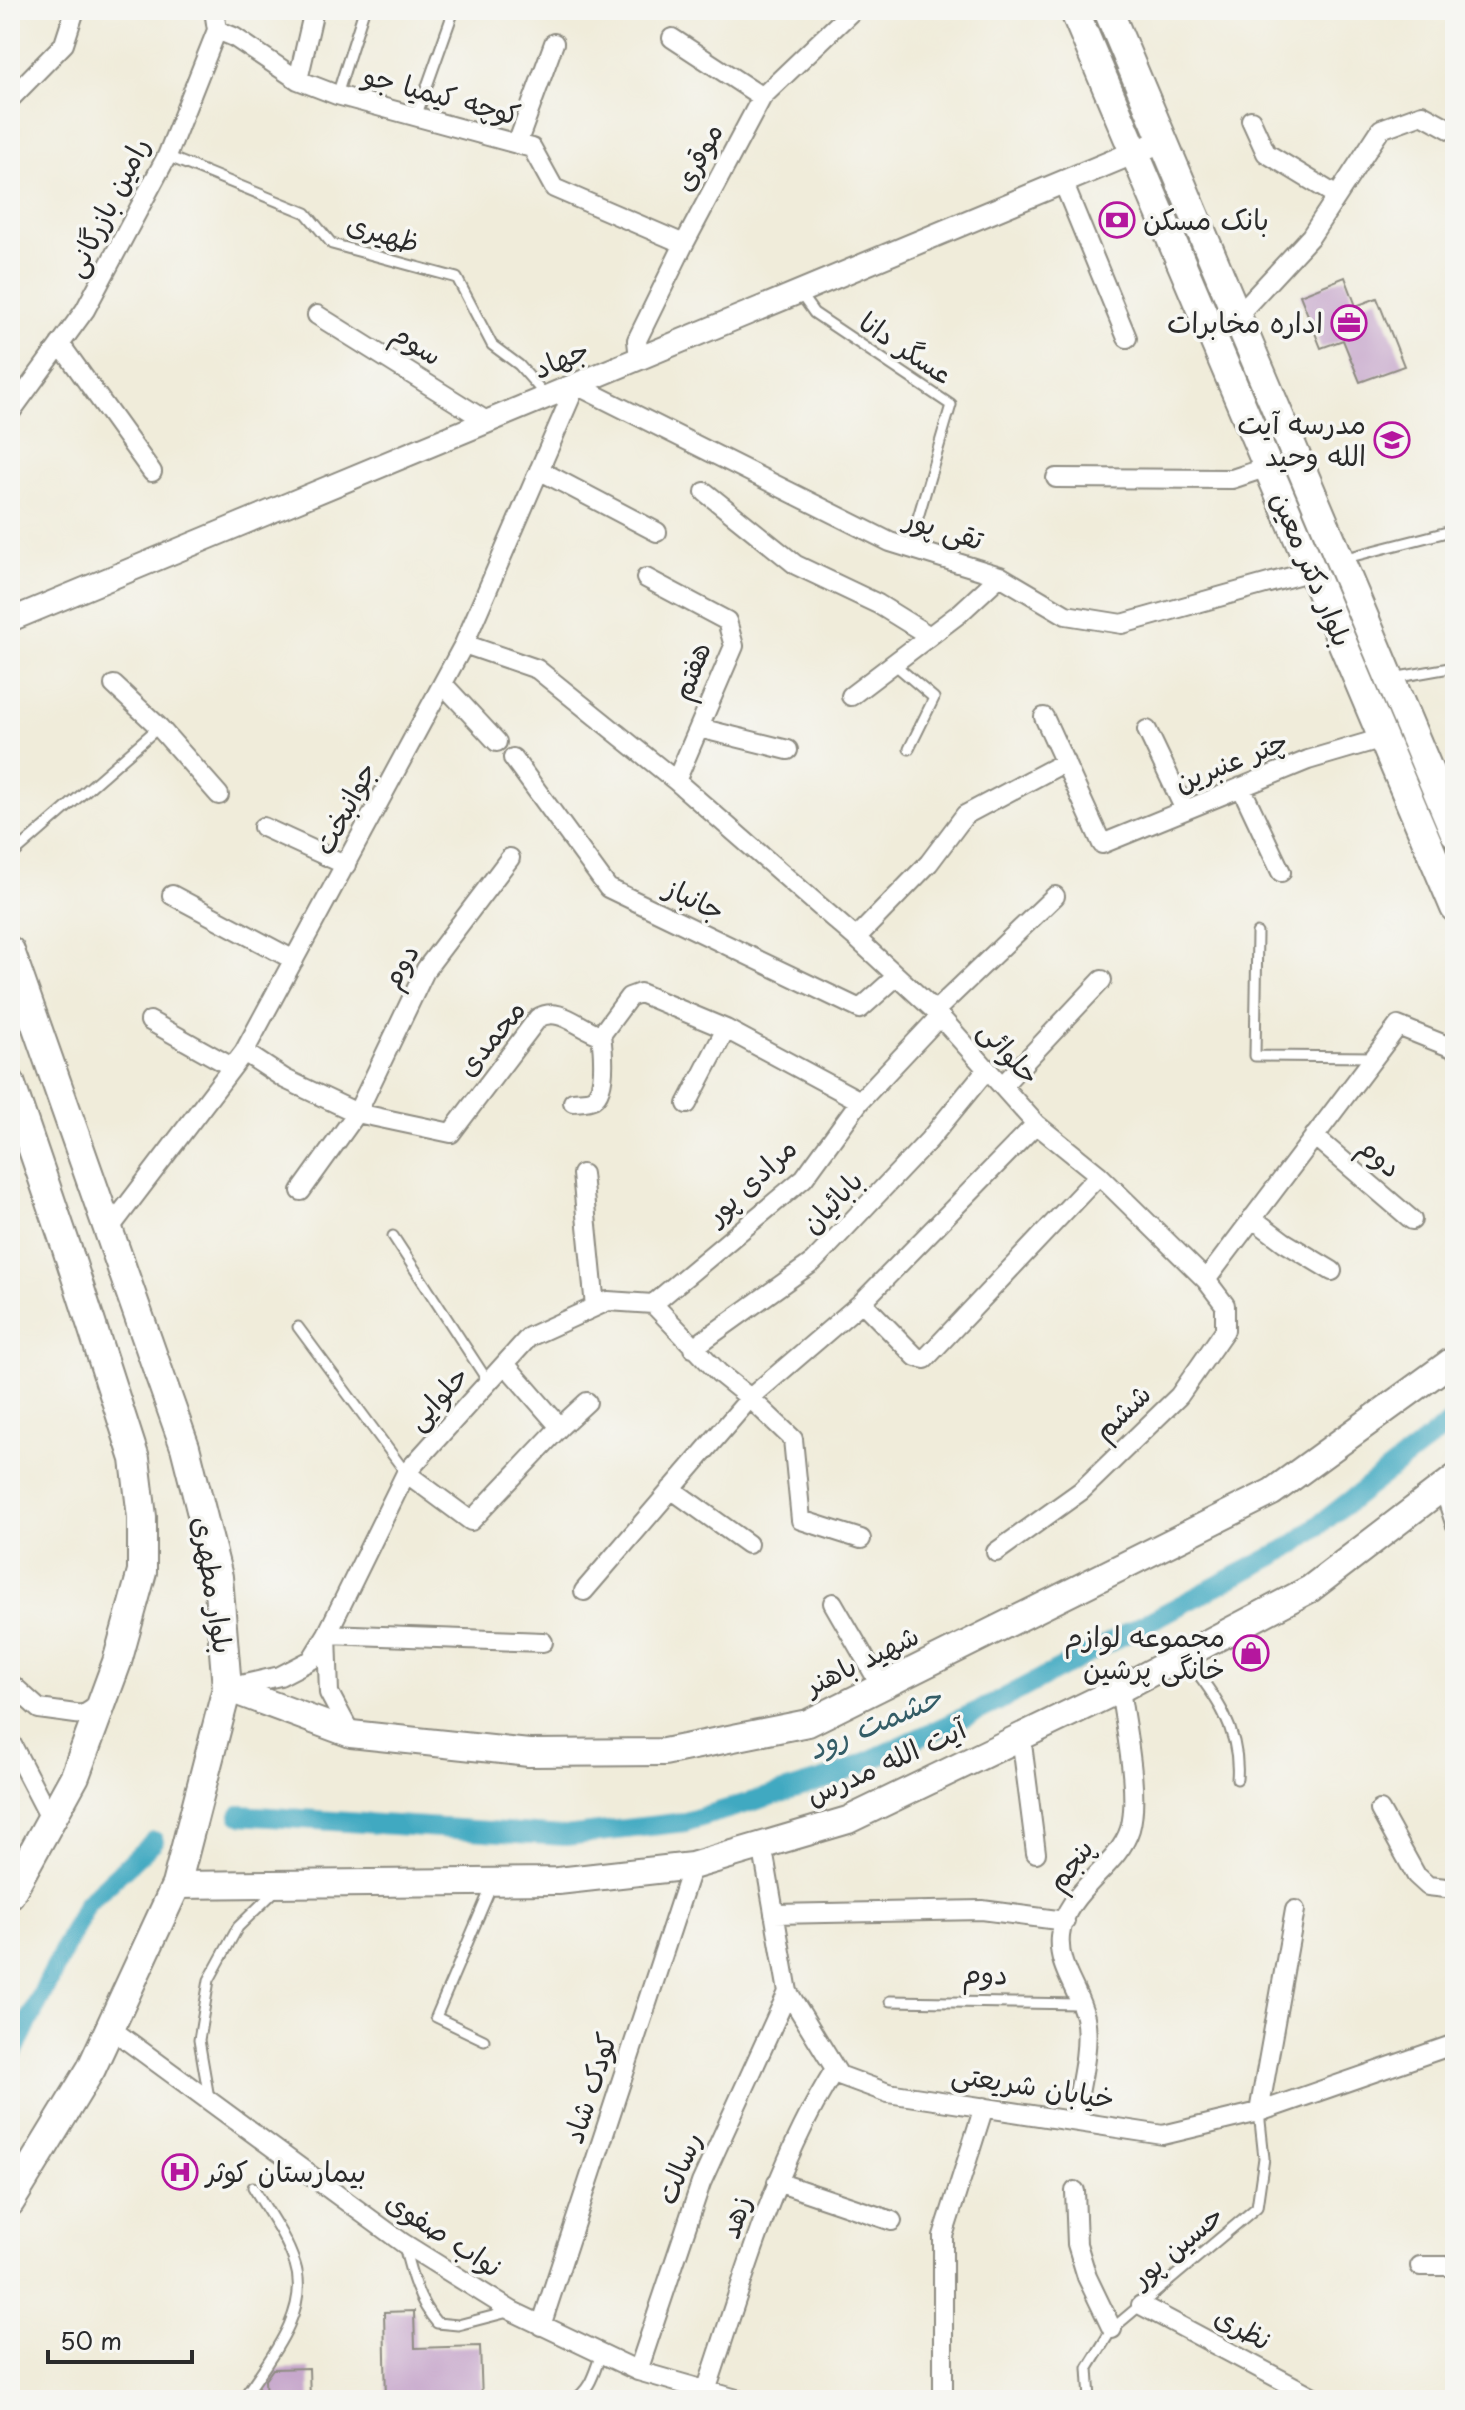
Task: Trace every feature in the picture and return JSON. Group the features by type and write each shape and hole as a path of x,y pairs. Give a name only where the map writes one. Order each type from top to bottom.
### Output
{"main road":[{"name":"بلوار دکتر معین","path":"1074,10 1455,908"},
{"name":"بلوار دکتر معین","path":"1108,10 1455,833"},
{"name":"بلوار مطهری","path":"10,951 185,1447 218,1577 227,1688 176,1885 91,2069 10,2202"},
{"path":"10,1082 135,1459 142,1517 142,1572 117,1662 75,1776 10,1894"},
{"name":"شهید باهنر","path":"227,1688 351,1734 529,1753 664,1752 808,1723 1272,1492 1455,1359"},
{"name":"آیت الله مدرس","path":"176,1885 558,1881 692,1866 848,1820 1120,1689 1310,1589 1449,1482"}],"street":[{"path":"10,96 64,44 75,10"},
{"path":"214,10 217,30"},
{"path":"298,80 314,10"},
{"name":"موقری","path":"639,359 637,340 762,97 853,10"},
{"name":"کوچه کیمیا جو","path":"217,30 234,37 298,80 337,95 532,148 554,188 684,244"},
{"name":"رامین بازرگانی","path":"10,413 85,310 167,156 217,30"},
{"path":"672,38 762,97"},
{"path":"517,144 554,43"},
{"path":"1236,317 1311,236 1381,129 1422,114 1455,132"},
{"path":"1251,120 1266,153 1337,196"},
{"name":"جهاد","path":"10,620 1162,141"},
{"path":"1063,182 1127,338"},
{"name":"سوم","path":"317,315 488,422"},
{"path":"60,344 152,472"},
{"name":"تقی پور","path":"576,385 890,542 1000,576 1066,615 1122,624 1312,571"},
{"name":"جوانبخت","path":"110,1228 244,1052 464,644 576,385"},
{"path":"1056,478 1232,479 1268,467"},
{"path":"539,470 657,532"},
{"path":"705,492 796,565 878,604 928,635"},
{"path":"851,696 960,613 1000,576"},
{"name":"هفتم","path":"646,578 727,621 734,646 676,781"},
{"name":"حلوائی","path":"464,644 537,669 676,781 897,976 937,1014 1036,1124 1099,1175 1206,1280"},
{"path":"443,684 497,742"},
{"path":"114,685 159,727 219,795"},
{"path":"856,938 929,863 965,815 1065,762 1044,717"},
{"path":"699,728 788,750"},
{"path":"1147,730 1185,810"},
{"name":"چتر عنبرین","path":"1065,762 1102,844 1308,760 1383,738"},
{"name":"جانباز","path":"513,758 608,888 860,1009 897,976"},
{"path":"1241,787 1281,872"},
{"path":"263,827 346,865"},
{"name":"دوم","path":"301,1191 357,1113 426,969 510,858"},
{"path":"172,895 294,960"},
{"name":"مرادی پور","path":"653,1304 804,1178 860,1101 937,1014 1055,896"},
{"path":"1002,1086 1102,980"},
{"path":"573,1102 597,1095 602,1078 601,1035 629,997 640,993 726,1029 860,1101"},
{"name":"محمدی","path":"244,1052 285,1079 357,1113 451,1133 538,1018 556,1012 589,1032 601,1035"},
{"path":"150,1021 232,1067"},
{"path":"1206,1280 1398,1026 1455,1049"},
{"path":"687,1104 726,1029"},
{"name":"بابائیان","path":"693,1348 813,1262 929,1140 987,1069"},
{"path":"584,1591 750,1398 862,1302 1036,1124"},
{"name":"دوم","path":"1314,1136 1412,1220"},
{"path":"582,1174 595,1307"},
{"path":"862,1302 916,1357 925,1359 1099,1175"},
{"path":"1252,1218 1332,1271"},
{"name":"ششم","path":"996,1552 1081,1491 1179,1396 1225,1330 1225,1305 1206,1280"},
{"name":"حلوایی","path":"227,1688 280,1676 311,1660 327,1634 406,1473 529,1337 608,1301 653,1304"},
{"path":"653,1304 693,1348 793,1439 801,1520 861,1539"},
{"path":"505,1364 560,1427"},
{"path":"406,1473 471,1521 587,1402"},
{"path":"1449,1482 1455,1523"},
{"path":"671,1489 748,1544"},
{"path":"833,1603 881,1686"},
{"path":"351,1734 329,1693 327,1634 543,1642"},
{"path":"10,1683 39,1709 83,1715 102,1703"},
{"name":"پنجم","path":"1074,2120 1086,2037 1085,2016 1059,1956 1060,1931 1074,1901 1117,1851 1130,1830 1133,1797 1120,1689"},
{"path":"1021,1736 1036,1853"},
{"path":"10,1741 51,1820"},
{"path":"1380,1810 1416,1875 1428,1886 1455,1889"},
{"path":"762,1844 788,1992 835,2069"},
{"name":"کودک شاد","path":"541,2326 692,1866"},
{"path":"774,1914 982,1910 1065,1921"},
{"path":"1259,2112 1295,1910"},
{"name":"رسالت","path":"638,2371 701,2183 788,1992"},
{"name":"نواب صفوی","path":"110,2028 403,2243 512,2311 638,2371 740,2400"},
{"name":"خیابان شریعتی","path":"835,2069 839,2075 888,2093 1163,2135 1259,2112 1455,2044"},
{"name":"زهد","path":"706,2391 777,2182 809,2111 835,2069"},
{"path":"943,2400 943,2236 984,2107"},
{"path":"777,2182 892,2221"},
{"path":"1075,2191 1077,2244 1087,2277 1112,2329"},
{"path":"1420,2266 1455,2266"},
{"name":"نظری","path":"1141,2305 1319,2400"}],"lane":[{"path":"337,95 364,10"},
{"path":"416,117 454,10"},
{"name":"ظهیری","path":"167,156 306,213 332,244 457,278 492,345 519,365 547,397"},
{"name":"عسگر دانا","path":"799,292 814,313 951,405 909,548"},
{"path":"1339,560 1455,530"},
{"path":"893,663 934,698 909,749"},
{"path":"1389,679 1455,667"},
{"path":"10,857 159,727"},
{"path":"1257,933 1255,1056 1374,1057"},
{"path":"393,1236 489,1383"},
{"path":"298,1327 406,1473"},
{"path":"1184,1656 1214,1694 1229,1724 1239,1756 1237,1779"},
{"path":"484,2040 436,2017 493,1882"},
{"path":"209,2100 199,2040 209,1980 238,1927 281,1885"},
{"name":"دوم","path":"890,2001 1079,2004"},
{"name":"حسین پور","path":"1090,2400 1088,2368 1112,2329 1257,2207 1264,2158 1259,2112"},
{"path":"242,2400 276,2350 296,2306 299,2289 296,2267 284,2237 253,2187"},
{"path":"403,2243 426,2310 437,2323 458,2325 512,2311"},
{"path":"573,2400 584,2394 589,2386 601,2354"}],"building":[{"name":"اداره مخابرات","path":"1345,277 1356,306 1377,298 1404,366 1360,382 1343,340 1321,348 1300,295"},
{"path":"414,2311 415,2348 480,2346 482,2400 386,2400 384,2312"},
{"path":"309,2368 310,2400 266,2400 265,2380 273,2369"}],"waterway":[{"name":"حشمت رود","path":"240,1815 565,1836 685,1822 833,1777 993,1704 1292,1546 1455,1419"},
{"path":"10,2059 87,1903 154,1841"}],"place":[{"name":"بانک مسکن","path":"1117,220"},
{"name":"اداره مخابرات","path":"1349,323"},
{"name":"مدرسه آیت الله وحید","path":"1392,440"},
{"name":"مجموعه لوازم خانگی پرشین","path":"1251,1653"},
{"name":"بیمارستان کوثر","path":"180,2172"}]}
